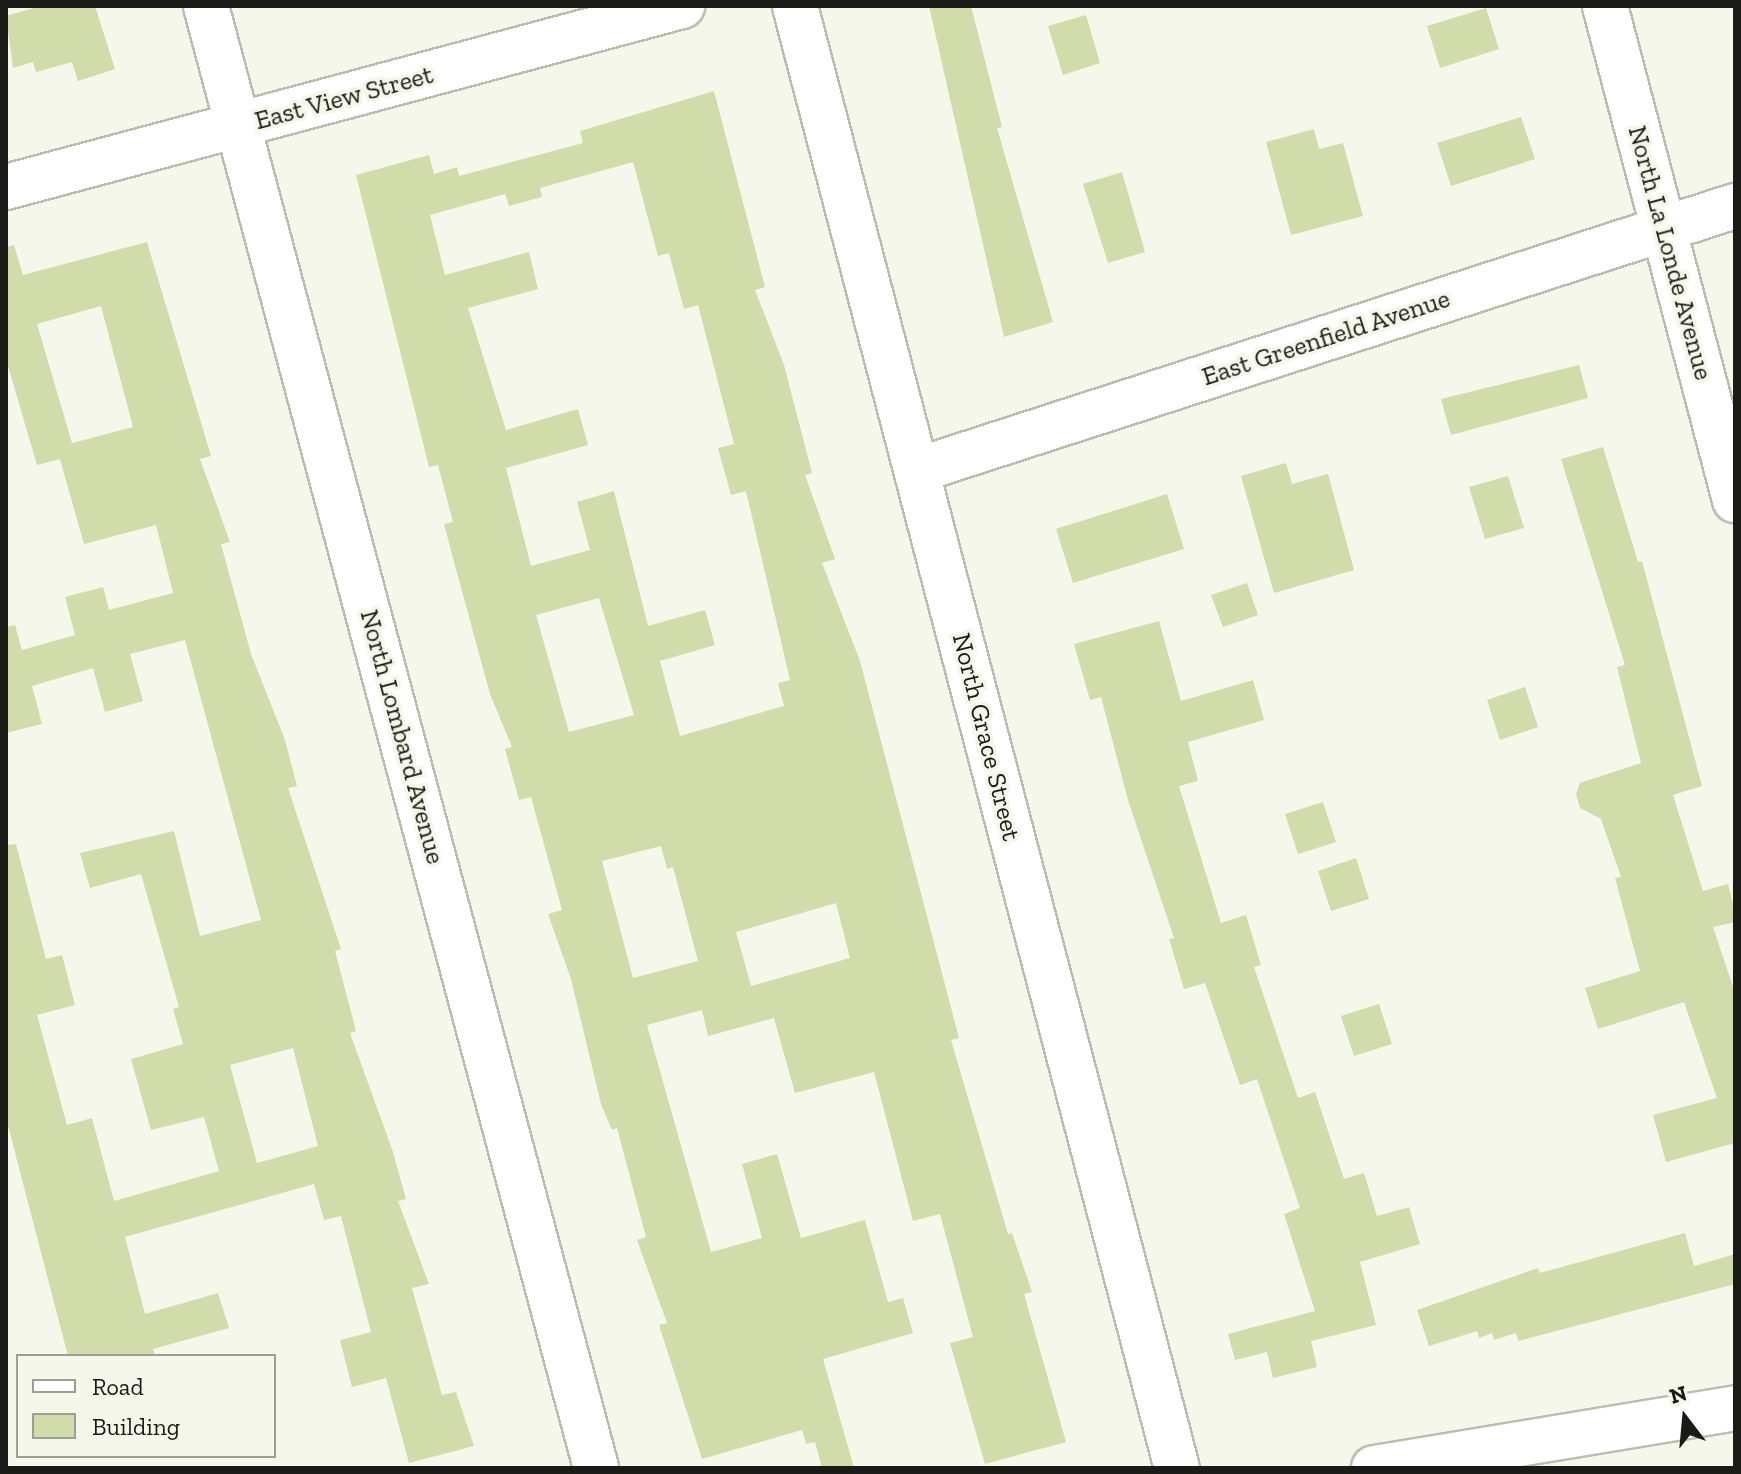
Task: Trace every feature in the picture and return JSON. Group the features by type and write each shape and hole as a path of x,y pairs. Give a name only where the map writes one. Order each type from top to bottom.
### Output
{"street":[{"name":"North Lombard Avenue","path":"206,6 596,1468"},
{"name":"East View Street","path":"6,187 240,127 682,6"},
{"name":"North Grace Street","path":"795,6 1177,1468"},
{"name":"North La Londe Avenue","path":"1605,6 1735,500"},
{"name":"East Greenfield Avenue","path":"918,470 1735,206"},
{"path":"1374,1468 1735,1408"}],"building":[{"path":"41,6 95,6 115,69 78,81 72,62 36,72 33,62 13,68 6,16"},
{"path":"929,6 971,6 1002,127 997,128 1053,322 1004,337"},
{"path":"1486,8 1499,49 1440,68 1427,26"},
{"path":"1086,15 1100,63 1063,75 1048,26"},
{"path":"714,91 765,287 755,290 784,365 812,473 805,475 835,559 822,563 860,661 959,1038 951,1040 1008,1234 1012,1233 1032,1292 1024,1294 1066,1442 985,1464 950,1343 973,1337 940,1214 913,1221 874,1072 795,1093 774,1018 708,1036 702,1010 647,1025 711,1252 762,1238 742,1164 777,1154 801,1238 865,1220 888,1302 903,1298 913,1333 823,1359 854,1468 822,1468 815,1442 806,1444 802,1430 702,1459 659,1325 667,1323 637,1240 646,1237 617,1128 612,1130 601,1104 571,979 548,914 562,910 531,797 519,800 505,749 512,747 490,694 444,524 453,522 438,465 429,467 356,175 429,155 434,174 457,167 459,176 583,143 580,131","holes":["633,162 658,256 669,253 684,309 698,305 734,444 718,448 731,495 746,491 790,680 778,683 784,706 680,736 660,661 715,645 705,610 648,626 614,491 577,502 590,550 531,566 506,468 588,445 578,409 506,430 468,308 538,289 529,252 445,275 430,215 505,194 509,206 542,197 540,188","599,598 634,715 569,732 536,615","661,846 667,869 673,867 698,961 633,978 602,861","836,903 850,958 751,986 736,932"]},
{"path":"1521,117 1535,159 1451,186 1437,143"},
{"path":"1314,129 1319,149 1343,143 1363,216 1291,235 1266,142"},
{"path":"1122,172 1145,252 1108,263 1083,184"},
{"path":"147,242 211,456 200,459 230,542 221,544 251,654 285,740 297,786 288,788 341,949 335,951 356,1031 350,1033 393,1152 406,1199 398,1201 429,1284 412,1288 442,1395 456,1392 474,1446 409,1463 386,1378 352,1387 340,1340 371,1332 341,1216 324,1220 314,1184 125,1237 145,1314 218,1293 229,1328 153,1349 154,1354 67,1354 6,1118 6,845 16,844 46,959 62,955 75,1005 37,1015 67,1125 92,1118 114,1201 219,1171 204,1117 151,1130 131,1059 183,1044 173,1009 179,1007 141,874 90,888 80,853 174,831 200,936 261,920 185,640 130,654 143,701 105,712 93,668 32,686 42,724 6,733 6,627 15,625 22,650 75,635 65,597 103,587 109,610 173,593 156,525 84,544 60,459 37,465 6,359 6,247 14,245 23,275","holes":["101,306 133,427 72,443 37,324","293,1048 318,1146 257,1163 230,1065"]},
{"path":"1579,365 1588,398 1451,435 1441,399"},
{"path":"1603,447 1638,562 1642,561 1702,786 1673,795 1703,891 1728,884 1735,913 1735,922 1713,927 1735,993 1735,1143 1666,1162 1653,1115 1717,1098 1684,1002 1598,1029 1585,988 1640,971 1615,878 1621,877 1601,819 1580,808 1576,794 1580,783 1641,763 1617,667 1625,665 1561,459"},
{"path":"1286,463 1292,484 1328,474 1354,570 1274,593 1241,476"},
{"path":"1508,476 1524,528 1485,539 1469,487"},
{"path":"1167,494 1184,549 1073,583 1056,529"},
{"path":"1247,583 1258,615 1223,627 1211,595"},
{"path":"1159,621 1181,701 1253,680 1264,720 1188,742 1198,781 1179,786 1221,923 1246,915 1261,965 1254,967 1298,1098 1315,1092 1344,1179 1364,1173 1377,1216 1409,1207 1420,1244 1360,1262 1376,1325 1311,1341 1317,1367 1273,1378 1267,1352 1235,1360 1228,1334 1315,1311 1284,1214 1300,1208 1257,1079 1240,1085 1205,983 1184,989 1169,939 1174,938 1128,800 1101,697 1090,700 1074,644"},
{"path":"1525,687 1538,727 1500,740 1487,700"},
{"path":"1323,802 1336,842 1298,854 1285,814"},
{"path":"1356,858 1369,899 1331,911 1318,871"},
{"path":"1379,1004 1392,1044 1354,1056 1341,1016"},
{"path":"1685,1233 1694,1266 1735,1254 1735,1284 1518,1341 1516,1333 1494,1340 1492,1333 1479,1338 1477,1331 1429,1346 1417,1310 1538,1268 1540,1273"}]}
